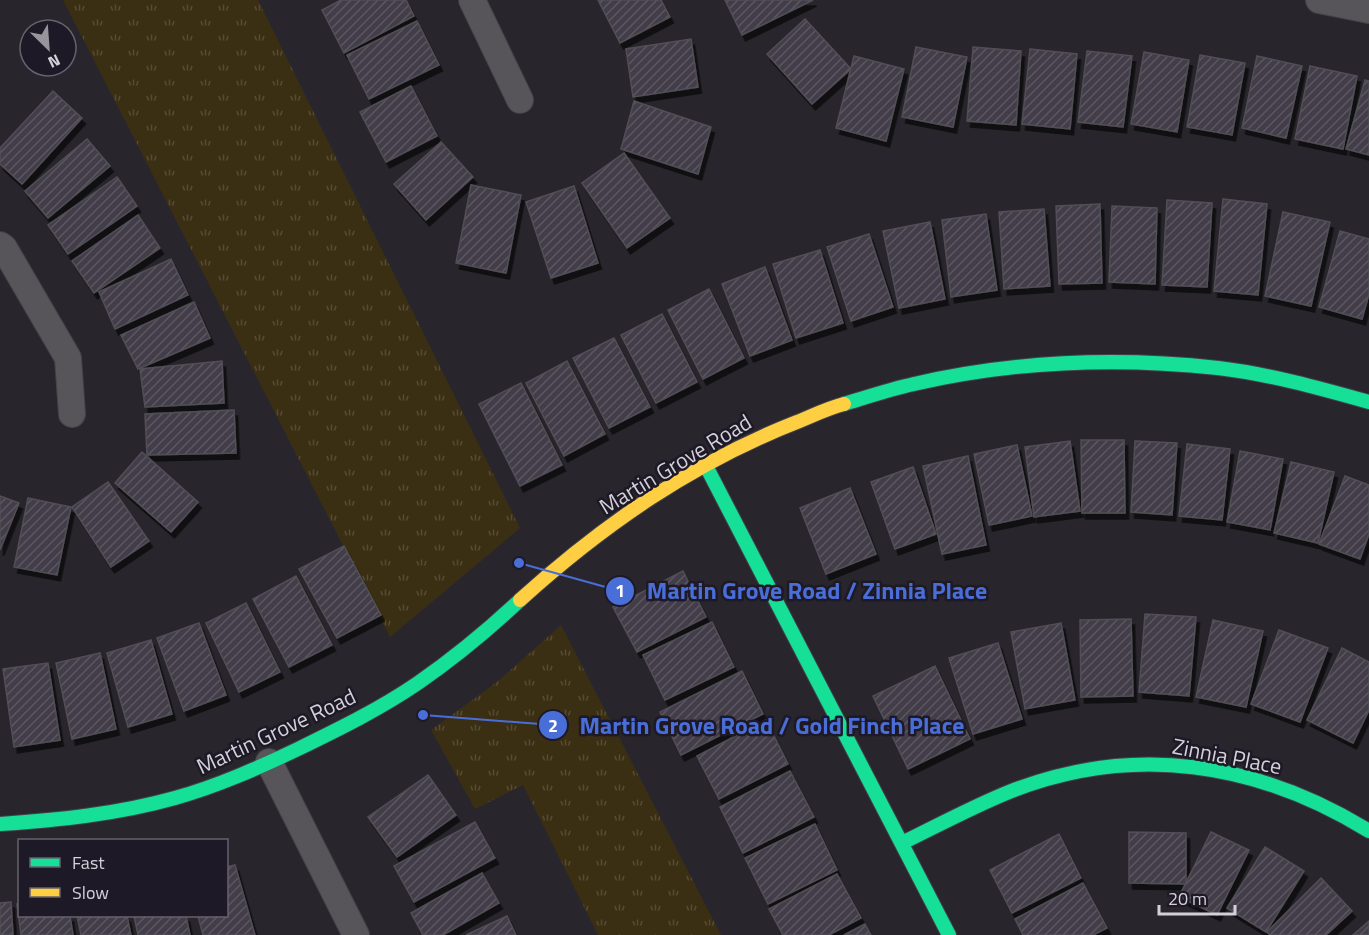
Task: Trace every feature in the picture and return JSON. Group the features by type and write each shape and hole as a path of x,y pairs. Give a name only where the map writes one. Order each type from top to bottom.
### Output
{"street":[{"path":"472,0 520,100"},
{"path":"1319,0 1369,10"},
{"path":"0,245 4,248 68,358 72,414"},
{"name":"Martin Grove Road","path":"0,824 51,821 182,796 229,781 337,730 398,696 423,679 487,630 561,564 614,522 664,490 769,433 866,397 924,380 994,369 1055,362 1131,361 1200,366 1271,376 1369,402"},
{"path":"706,466 949,935"},
{"path":"269,762 356,935"},
{"name":"Zinnia Place","path":"902,843 1024,787 1093,769 1136,764 1185,765 1238,775 1293,790 1369,831"}],"green space":[{"path":"63,0 258,0 520,528 390,637 78,29 78,18 72,18"},
{"path":"561,625 721,935 598,935 523,785 475,809 431,730 497,682"}],"building":[{"path":"341,0 406,0 414,16 344,53 322,10"},
{"path":"598,0 661,0 670,17 620,43"},
{"path":"725,0 813,0 742,35"},
{"path":"805,19 851,69 812,104 767,54"},
{"path":"417,21 439,65 369,99 347,55"},
{"path":"691,39 698,87 633,97 626,49"},
{"path":"916,47 967,57 953,127 902,117"},
{"path":"973,47 1021,51 1016,125 967,121"},
{"path":"1030,49 1077,54 1070,129 1022,124"},
{"path":"1087,51 1132,56 1123,127 1078,122"},
{"path":"1144,52 1189,60 1177,132 1131,124"},
{"path":"1200,55 1245,63 1232,135 1187,127"},
{"path":"854,56 904,69 886,141 836,128"},
{"path":"1257,56 1302,66 1286,138 1242,128"},
{"path":"1310,66 1357,76 1343,149 1295,139"},
{"path":"1365,80 1369,81 1369,155 1346,149"},
{"path":"411,86 437,136 386,162 360,112"},
{"path":"53,91 82,118 22,184 0,164 0,148"},
{"path":"634,101 711,127 698,174 621,149"},
{"path":"87,139 110,166 48,218 25,191"},
{"path":"441,142 473,177 426,220 394,184"},
{"path":"624,153 670,218 627,248 582,183"},
{"path":"117,177 137,206 68,254 48,225"},
{"path":"471,185 521,195 506,273 456,263"},
{"path":"574,186 598,263 551,278 526,202"},
{"path":"1223,199 1267,204 1258,295 1214,291"},
{"path":"1167,200 1212,203 1207,287 1162,285"},
{"path":"1100,204 1102,283 1059,284 1056,206"},
{"path":"1112,206 1157,208 1155,284 1109,282"},
{"path":"1044,209 1050,286 1004,289 999,212"},
{"path":"1283,212 1330,222 1311,306 1265,296"},
{"path":"986,214 997,290 951,297 942,220"},
{"path":"138,215 160,248 94,293 72,261"},
{"path":"930,222 945,299 899,308 883,231"},
{"path":"1340,231 1369,239 1369,294 1362,319 1319,307"},
{"path":"869,234 893,307 851,321 827,247"},
{"path":"820,250 843,323 796,338 773,264"},
{"path":"171,259 188,295 115,329 99,292"},
{"path":"765,267 792,340 750,356 722,284"},
{"path":"709,289 744,358 703,379 668,310"},
{"path":"194,302 210,338 138,369 121,335"},
{"path":"662,314 697,382 656,403 621,335"},
{"path":"614,338 650,407 609,428 573,358"},
{"path":"222,361 224,403 145,407 140,369"},
{"path":"567,361 605,434 564,456 526,383"},
{"path":"521,383 562,465 520,486 479,404"},
{"path":"234,410 236,453 147,455 145,414"},
{"path":"1081,440 1124,440 1125,513 1082,513"},
{"path":"1070,441 1080,511 1034,517 1025,447"},
{"path":"1135,441 1177,443 1172,515 1131,512"},
{"path":"1187,444 1230,449 1222,520 1179,516"},
{"path":"1017,445 1032,516 989,525 974,454"},
{"path":"1240,451 1283,459 1270,530 1227,522"},
{"path":"142,452 198,502 171,532 115,483"},
{"path":"968,456 986,545 942,554 923,466"},
{"path":"1291,462 1334,472 1318,543 1274,533"},
{"path":"913,467 936,534 895,549 871,482"},
{"path":"1345,476 1369,485 1369,534 1360,559 1319,544"},
{"path":"108,482 149,541 111,567 72,507"},
{"path":"850,488 876,554 826,574 800,508"},
{"path":"0,496 19,503 0,550"},
{"path":"28,498 71,507 57,575 14,567"},
{"path":"344,546 381,615 337,638 299,569"},
{"path":"683,571 706,617 637,652 613,607"},
{"path":"296,576 332,645 289,667 253,599"},
{"path":"246,603 280,672 239,692 206,623"},
{"path":"1145,614 1196,617 1189,696 1139,692"},
{"path":"1131,619 1133,696 1081,697 1080,620"},
{"path":"1213,620 1263,631 1246,707 1196,697"},
{"path":"712,622 734,667 665,700 643,655"},
{"path":"199,623 226,695 184,711 157,638"},
{"path":"1061,623 1075,700 1025,709 1011,632"},
{"path":"1279,630 1328,648 1300,722 1251,704"},
{"path":"151,640 172,714 128,727 107,653"},
{"path":"998,643 1022,719 973,734 949,658"},
{"path":"1342,648 1369,662 1369,710 1353,743 1307,720"},
{"path":"100,653 116,729 72,739 56,663"},
{"path":"48,663 60,740 14,747 3,669"},
{"path":"935,666 970,739 908,769 873,696"},
{"path":"742,671 763,714 681,755 660,712"},
{"path":"766,720 788,764 719,799 697,756"},
{"path":"790,771 814,817 743,853 720,807"},
{"path":"428,775 456,815 397,857 368,817"},
{"path":"475,822 495,858 414,902 394,866"},
{"path":"815,824 837,870 768,904 745,858"},
{"path":"1129,832 1186,833 1186,884 1129,883"},
{"path":"1211,832 1249,850 1217,915 1179,897"},
{"path":"1059,834 1081,878 1012,913 990,870"},
{"path":"1265,847 1304,871 1266,932 1227,908"},
{"path":"235,865 255,935 203,935 198,917 228,917 228,867"},
{"path":"482,873 499,903 443,935 423,935 411,913"},
{"path":"837,874 861,918 829,935 783,935 769,909"},
{"path":"1321,878 1352,911 1326,935 1270,935 1267,932"},
{"path":"1083,883 1107,928 1093,935 1023,935 1015,919"},
{"path":"11,902 13,935 0,935 0,903"},
{"path":"507,916 516,935 466,935"},
{"path":"19,917 70,917 73,935 21,935"},
{"path":"77,917 127,917 131,935 81,935"},
{"path":"134,917 186,917 190,935 138,935"},
{"path":"1369,921 1369,935 1353,935"},
{"path":"865,924 871,935 844,935"}],"traffic: fast":[{"path":"844,404 897,388 952,376 1027,366 1103,362 1218,368 1294,382 1369,402"},
{"path":"706,466 949,935"},
{"path":"0,824 66,818 154,804 253,770 344,726 404,692 458,654 520,600"},
{"path":"902,843 995,798 1055,777 1102,768 1148,765 1194,767 1239,775 1283,789 1369,831"}],"traffic: slow":[{"path":"520,600 584,546 650,498 758,438 844,404"}],"place":[{"name":"Martin Grove Road / Zinnia Place","path":"519,563"},
{"name":"Martin Grove Road / Gold Finch Place","path":"423,715"}]}
